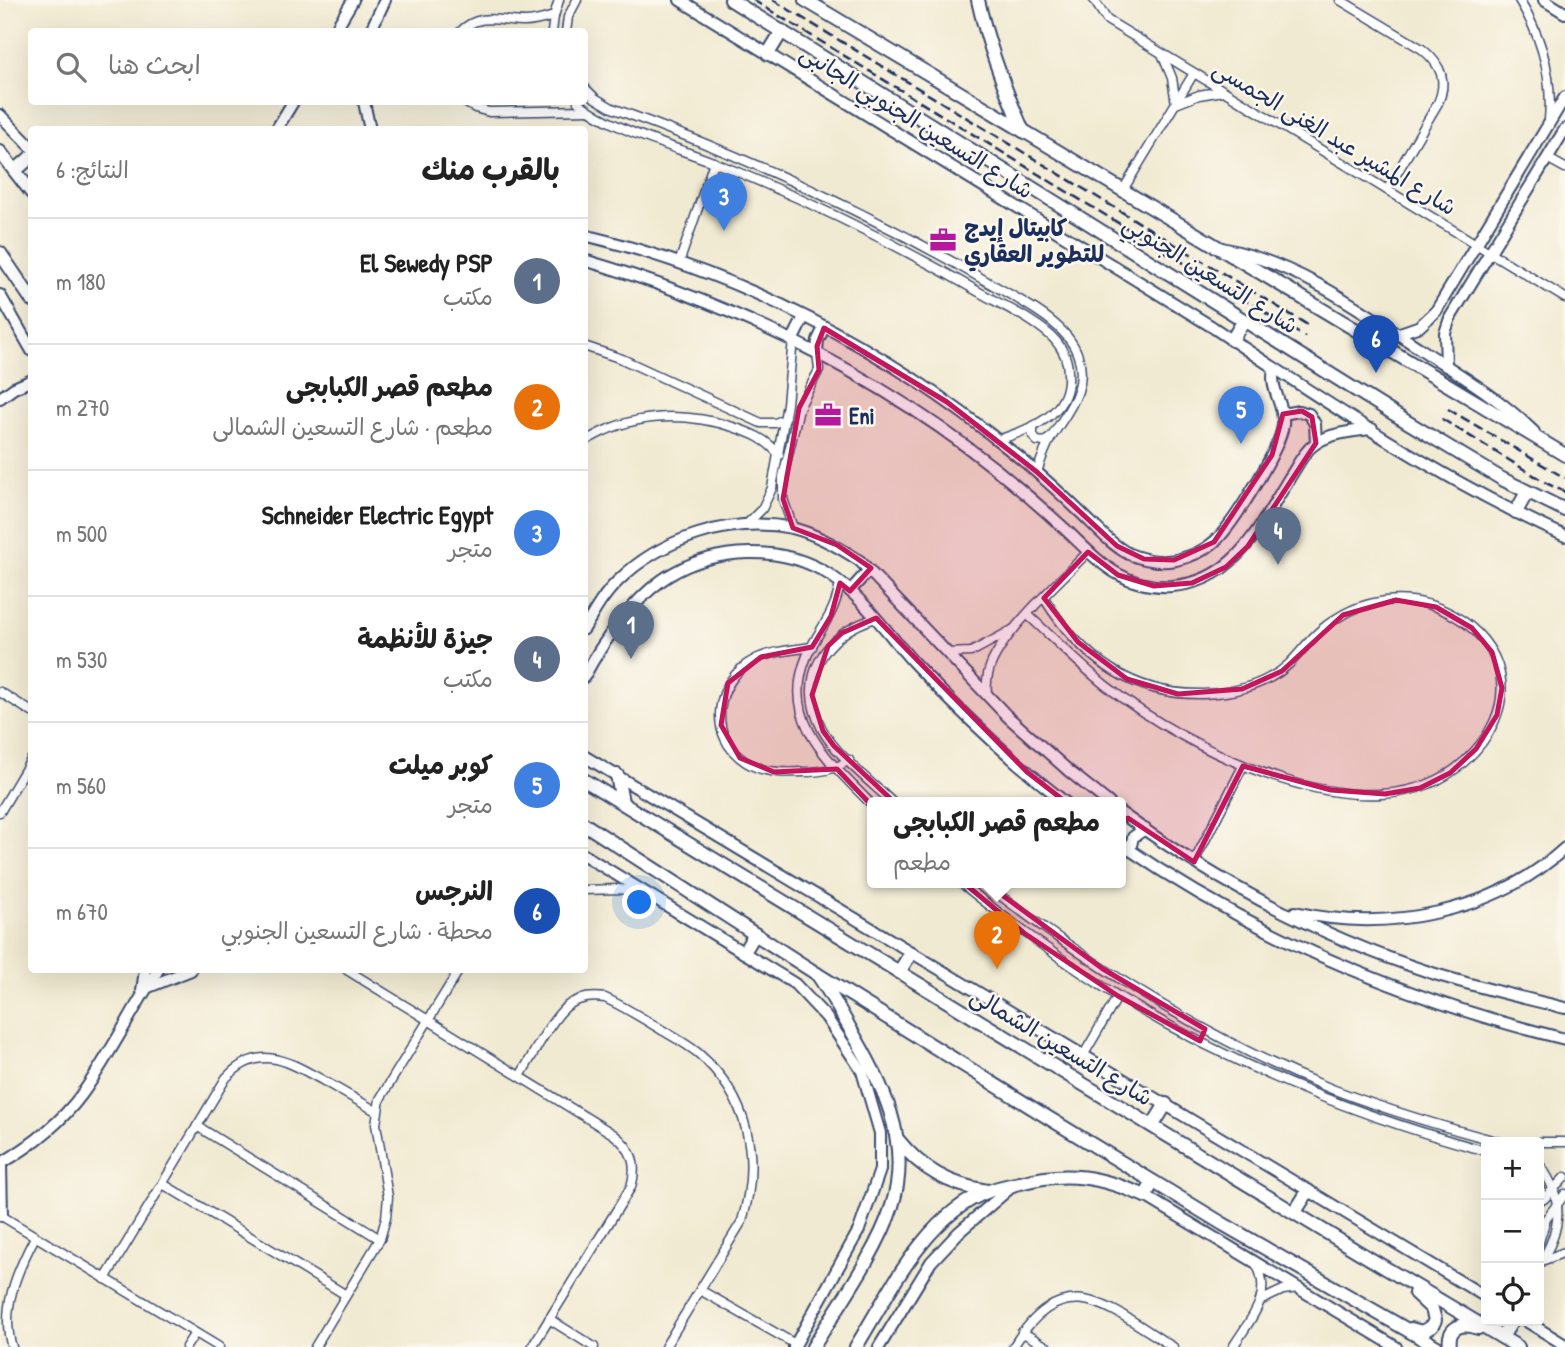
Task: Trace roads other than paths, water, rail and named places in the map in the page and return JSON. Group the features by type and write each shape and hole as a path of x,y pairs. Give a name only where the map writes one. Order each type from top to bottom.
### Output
{"main road":[{"name":"شارع التسعين الجنوبي","path":"731,0 1456,452 1565,510"},
{"name":"شارع التسعين الجنوبي","path":"805,0 1565,455"},
{"path":"978,0 999,77 1023,131"},
{"path":"768,54 782,31"},
{"path":"0,152 28,188"},
{"path":"15,171 28,160"},
{"path":"0,253 28,294"},
{"path":"1232,340 1244,320"},
{"path":"1516,512 1527,492"},
{"path":"617,775 622,802"},
{"name":"شارع التسعين الشمالى","path":"588,782 1518,1347"},
{"path":"588,789 603,791"},
{"path":"588,819 600,834"},
{"path":"588,826 817,974 1153,1182 1437,1347"},
{"path":"744,953 755,934"},
{"path":"899,972 911,953"},
{"path":"813,1347 884,1228 898,1182 900,1158 898,1139 883,1090 868,1058 817,974"},
{"path":"1153,1125 1166,1104"},
{"path":"898,1139 909,1153 937,1175 970,1188 988,1191"},
{"path":"856,1347 907,1263 930,1235 953,1212 988,1191 1053,1176 1093,1177 1113,1182 1145,1196 1153,1182"},
{"path":"1295,1212 1308,1191"},
{"path":"1388,1269 1427,1304 1435,1315 1435,1320 1422,1332 1407,1329"},
{"path":"1450,1347 1449,1337 1453,1329 1461,1325 1471,1325 1502,1337 1509,1326"}],"street":[{"path":"336,28 353,0"},
{"path":"372,28 385,0"},
{"path":"552,28 559,0"},
{"path":"567,28 568,18 577,0"},
{"name":"شارع التسعين الجنوبي الجانبى","path":"680,0 1232,340 1371,429 1457,481 1565,536"},
{"name":"شارع المشير عبد الغنى الجمسى","path":"1094,0 1107,20 1565,298"},
{"path":"1340,0 1432,57 1441,71 1443,87 1438,103 1387,190"},
{"path":"1519,0 1534,25 1544,52 1549,80 1549,124"},
{"path":"1544,0 1565,13"},
{"path":"466,28 474,22 490,18 530,22 554,16"},
{"path":"1162,54 1172,78 1176,104"},
{"path":"1123,190 1194,74"},
{"path":"588,91 612,108 793,180 866,215 982,279 1065,332 1078,355 1081,381 1073,405 1050,439 1037,472"},
{"path":"1176,104 1199,95 1223,91"},
{"path":"1397,334 1420,326 1431,317 1565,97"},
{"path":"278,126 291,105"},
{"path":"365,105 369,126"},
{"path":"470,105 489,112 588,110"},
{"path":"582,105 665,144 714,162 860,226 999,303 1054,338 1067,362 1069,375 1066,392 1054,413 1033,427 998,440"},
{"path":"0,115 28,144"},
{"path":"665,144 670,129"},
{"path":"1446,366 1444,341 1447,326 1565,129"},
{"path":"1548,158 1565,168"},
{"path":"679,263 714,162"},
{"path":"860,226 866,215"},
{"path":"588,236 679,263 733,284 804,317 888,363 998,440 1117,546 1144,559 1174,561 1202,551 1224,531 1272,455 1282,432 1283,414 1273,384 1274,369"},
{"path":"1218,247 1255,256 1307,277 1497,400 1543,442"},
{"path":"588,261 703,301 817,352 905,404 977,454 1024,492 1087,552 1118,575 1154,586 1173,586 1210,576 1226,567 1248,546 1303,456 1316,443 1332,436 1371,429"},
{"path":"0,295 28,344"},
{"path":"744,526 762,509 768,499 785,419 793,340 804,317"},
{"path":"793,528 783,499 783,477 799,408 819,370 817,352 819,336 824,328"},
{"path":"588,347 622,359 761,423 775,423 785,419"},
{"path":"0,398 28,382"},
{"path":"1283,414 1302,411 1308,414 1315,424 1316,443"},
{"path":"588,440 611,428 636,420 684,416 712,420 760,437 779,455"},
{"path":"1033,427 1032,433 1037,441 1050,439"},
{"path":"588,622 617,581 642,561 670,545 698,534 744,526 793,528 837,545 869,570 1038,744 1102,797"},
{"path":"987,694 991,664 1014,629 1087,552"},
{"path":"588,670 628,612 645,594 668,576 695,563 723,555 767,554 809,564 850,591 955,705 1027,772 1058,797"},
{"path":"850,591 869,570"},
{"path":"840,583 831,616 812,647 802,674 802,712 807,730 816,746 867,800"},
{"path":"1028,615 1114,692 1170,727 1243,766 1295,783 1373,794 1409,792 1450,773 1468,758 1493,724 1500,707 1502,688 1496,660 1479,635 1454,615 1416,602 1386,600 1366,604 1332,622 1318,633 1291,664 1263,682 1229,692 1178,694 1140,685 1102,663 1068,632 1044,598"},
{"path":"876,618 858,623 828,646 813,679 812,695 815,714 823,731 887,797"},
{"path":"947,653 971,652 1014,629"},
{"path":"812,647 768,654 740,669 724,691 720,708 721,725 734,752 760,769 797,773 837,769 849,760"},
{"path":"0,692 28,710"},
{"path":"588,758 1481,1292"},
{"path":"1194,862 1243,766"},
{"path":"0,812 28,774"},
{"path":"1126,818 1194,862 1278,908 1352,943 1429,972 1565,1008"},
{"path":"1144,829 1133,837 1126,847 1221,907 1325,959 1429,1000 1565,1039"},
{"path":"1278,908 1353,920 1413,919 1485,897 1522,878 1565,848"},
{"path":"588,857 795,984 826,1017 857,1062 880,1133 880,1170 859,1230 794,1345 700,1290"},
{"path":"967,888 1024,933 1118,996 1200,1041 1348,1108 1481,1150"},
{"path":"990,888 1103,969 1253,1054 1332,1088 1422,1121 1481,1137"},
{"path":"588,890 646,892"},
{"path":"144,992 145,973"},
{"path":"156,973 81,1095 47,1132 28,1148 0,1164 1,1216 219,1347"},
{"path":"144,992 185,973"},
{"path":"352,973 623,1141 631,1152 635,1168 631,1187 532,1347"},
{"path":"315,1347 380,1239 386,1218 388,1197 376,1111 386,1088 458,973"},
{"path":"520,1076 567,1006 592,996 605,998 628,1010 696,1051 714,1069 738,1105 747,1131 752,1161 742,1221 665,1347"},
{"path":"1083,1056 1118,996"},
{"path":"1200,1041 1205,1029"},
{"path":"105,1279 226,1078 249,1061 268,1058 287,1061 376,1111"},
{"path":"1418,1132 1422,1121"},
{"path":"197,1126 380,1239"},
{"path":"1544,1142 1565,1142"},
{"path":"1544,1172 1554,1188 1559,1212 1554,1239 1544,1256"},
{"path":"1544,1199 1565,1177"},
{"path":"163,1184 346,1295"},
{"path":"879,1347 932,1262 958,1232 1016,1184"},
{"path":"1544,1226 1565,1194"},
{"path":"1145,1196 1396,1347"},
{"path":"12,1347 5,1335 1,1311 4,1298 35,1237"},
{"path":"1544,1261 1565,1252"},
{"path":"1233,1347 1262,1300 1263,1282 1253,1260"},
{"path":"1262,1300 1283,1290 1299,1288"},
{"path":"1013,1347 1022,1332 1049,1307 1079,1298 1105,1305 1173,1347"},
{"path":"550,1319 594,1347"},
{"path":"1536,1326 1565,1345"},
{"path":"1022,1332 1047,1347"},
{"path":"186,1347 195,1333"}],"railway":[{"path":"753,0 1305,337"},
{"path":"773,0 1311,327"},
{"path":"1448,409 1565,478"},
{"path":"1442,419 1565,492"}],"place":[{"name":"Schneider Electric Egypt","path":"724,231"},
{"name":"كابيتال إيدج للتطوير العقاري","path":"943,240"},
{"name":"النرجس","path":"1376,373"},
{"name":"Eni","path":"828,415"},
{"name":"كوبر ميلت","path":"1241,444"},
{"name":"جيزة للأنظمة","path":"1278,565"},
{"name":"El Sewedy PSP","path":"631,659"},
{"name":"مطعم قصر الكبابجى","path":"997,969"}]}
